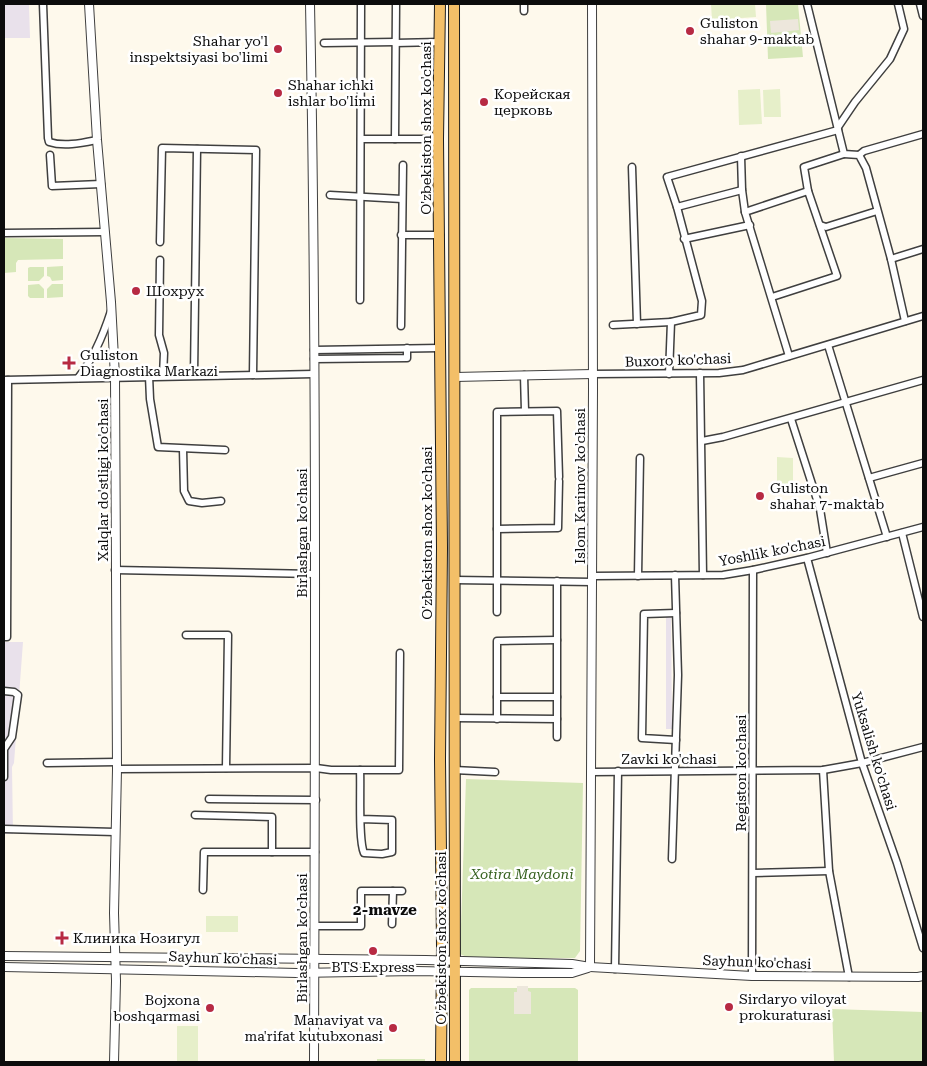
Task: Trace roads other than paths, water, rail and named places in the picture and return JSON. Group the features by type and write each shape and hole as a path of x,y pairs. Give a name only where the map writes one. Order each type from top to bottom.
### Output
{"main road":[{"name":"O'zbekiston shox ko'chasi","path":"440,4 438,139 442,548 440,759 441,1062"},
{"name":"O'zbekiston shox ko'chasi","path":"454,4 455,1062"}],"street":[{"path":"43,4 49,142 77,144 97,140"},
{"name":"Xalqlar do'stligi ko'chasi","path":"89,4 97,140 112,308 115,377 117,766 114,913 114,1062"},
{"name":"Birlashgan ko'chasi","path":"310,4 316,768 314,1062"},
{"path":"360,300 361,4"},
{"path":"394,139 396,4"},
{"name":"Islom Karimov ko'chasi","path":"590,968 593,579 592,4"},
{"path":"807,4 844,154"},
{"path":"613,325 672,322 701,315 702,301 667,177 838,129 855,102 890,59 904,29 898,4"},
{"path":"920,4 923,16"},
{"path":"324,43 440,42"},
{"path":"772,296 837,276 808,191 804,167 844,154 860,155 864,151 923,134"},
{"path":"360,139 438,139"},
{"path":"160,242 162,148 256,150 253,375"},
{"path":"194,375 197,149"},
{"path":"50,155 52,186 101,184"},
{"path":"860,155 866,168 878,211 905,321"},
{"path":"741,156 742,190 746,212 789,356"},
{"path":"401,326 402,165"},
{"path":"632,167 637,324"},
{"path":"677,207 742,190"},
{"path":"746,212 808,191"},
{"path":"330,195 402,199"},
{"path":"820,225 826,227 878,211"},
{"path":"684,239 750,225"},
{"path":"4,233 105,232"},
{"path":"401,236 440,235"},
{"path":"890,259 923,249"},
{"path":"160,260 160,335 164,354 163,376"},
{"path":"78,378 94,354 105,331 112,308"},
{"name":"Buxoro ko'chasi","path":"455,377 669,374 743,370 923,316"},
{"path":"669,374 672,322"},
{"path":"828,345 887,537"},
{"path":"314,360 407,358 407,348"},
{"path":"314,350 440,348"},
{"path":"700,373 703,575"},
{"path":"6,637 6,380 314,374"},
{"path":"524,375 525,411"},
{"path":"149,376 150,400 158,447 225,450"},
{"path":"702,442 791,419 923,380"},
{"path":"497,529 558,528 558,411 497,412 497,529 497,612"},
{"path":"791,419 820,509 827,553"},
{"path":"183,449 184,491 189,501 221,501"},
{"path":"638,576 640,458"},
{"path":"869,478 923,463"},
{"name":"Yoshlik ko'chasi","path":"454,580 557,581 638,576 723,575 807,558 923,527"},
{"path":"902,532 923,617"},
{"name":"Yuksalish ko'chasi","path":"807,558 862,763 897,863 923,948"},
{"path":"116,570 314,574"},
{"name":"Registon ko'chasi","path":"752,976 753,570"},
{"path":"672,859 678,675 675,575"},
{"path":"557,581 557,737"},
{"path":"676,613 644,614 642,738 676,740"},
{"path":"186,635 228,635 226,768"},
{"path":"497,719 497,641 557,640"},
{"path":"47,762 117,766 399,770 400,653"},
{"path":"4,691 14,692 18,695 12,737 4,749 4,777"},
{"path":"497,698 557,697"},
{"path":"454,718 557,719"},
{"name":"Zavki ko'chasi","path":"591,772 823,770 862,763 923,746"},
{"path":"360,770 361,848 364,853 382,854 392,852 392,820 361,819"},
{"path":"454,770 495,772"},
{"path":"823,770 829,871 849,977"},
{"path":"615,969 618,771"},
{"path":"210,799 316,800"},
{"path":"195,815 272,817 272,852"},
{"path":"4,829 115,832"},
{"path":"203,890 204,852 315,852"},
{"path":"753,873 829,871"},
{"path":"315,926 361,926 361,890 402,891"},
{"path":"392,924 393,891"},
{"name":"Sayhun ko'chasi","path":"4,956 441,960 454,966 572,973 590,968 752,976 923,976"},
{"name":"Sayhun ko'chasi","path":"4,967 441,972 454,966"}],"place":[{"name":"Guliston shahar 9-maktab","path":"690,31"},
{"name":"Shahar yo'l inspektsiyasi bo'limi","path":"278,49"},
{"name":"Shahar ichki ishlar bo'limi","path":"278,93"},
{"name":"Корейская церковь","path":"484,102"},
{"name":"Шохрух","path":"136,291"},
{"name":"Guliston Diagnostika Markazi","path":"69,363"},
{"name":"Guliston shahar 7-maktab","path":"760,496"},
{"name":"Клиника Нозигул","path":"62,938"},
{"name":"BTS Express","path":"373,951"},
{"name":"Sirdaryo viloyat prokuraturasi","path":"729,1007"},
{"name":"Bojxona boshqarmasi","path":"210,1008"},
{"name":"Manaviyat va ma'rifat kutubxonasi","path":"393,1028"}],"district":[{"name":"2-mavze","path":"385,910"}],"park label":[{"name":"Xotira Maydoni","path":"522,874"}]}
